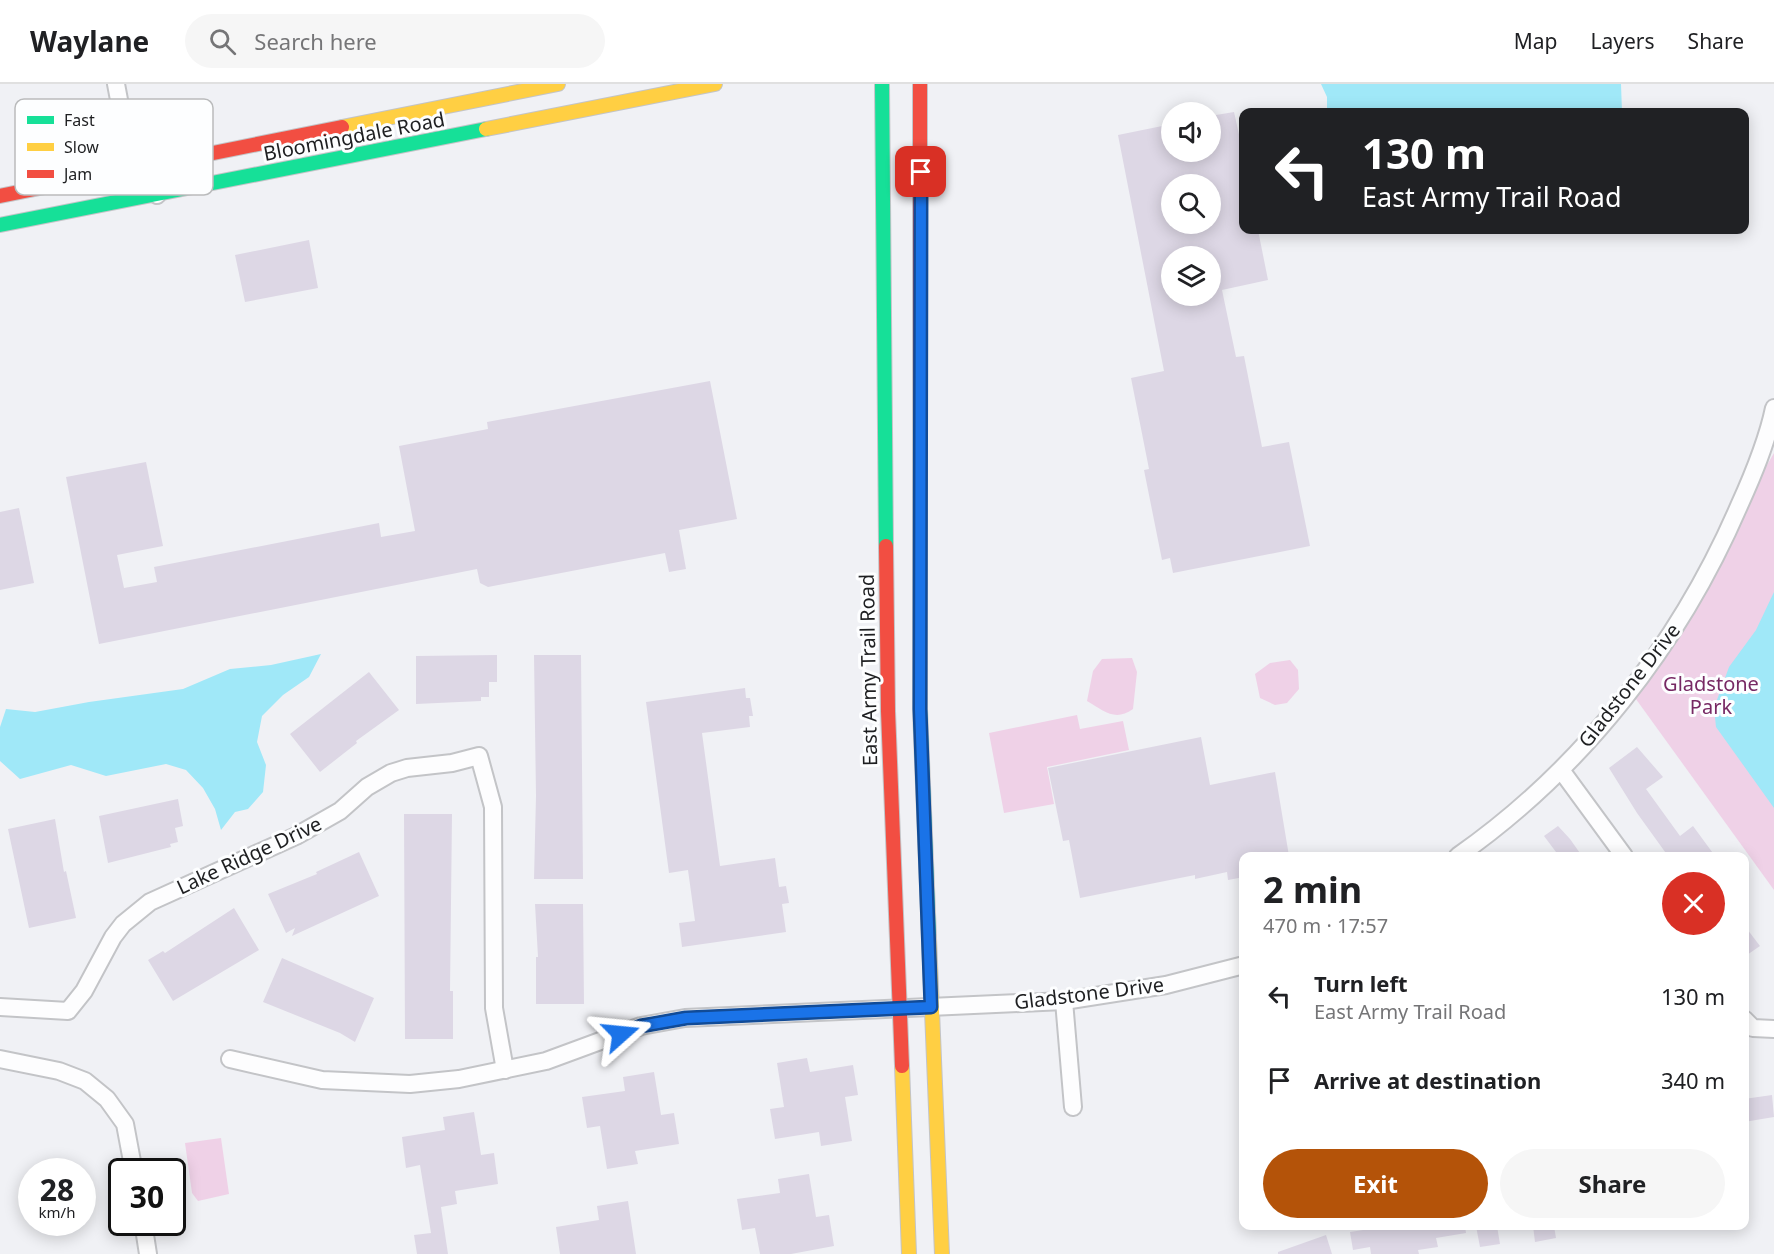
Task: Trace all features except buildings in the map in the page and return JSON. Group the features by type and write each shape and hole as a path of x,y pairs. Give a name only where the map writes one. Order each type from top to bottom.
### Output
{"main road":[{"name":"Bloomingdale Road","path":"213,184 715,84"},
{"name":"East Army Trail Road","path":"882,84 888,700 909,1254"},
{"path":"920,84 920,709 942,1254"},
{"name":"Bloomingdale Road","path":"213,152 510,89 551,85"},
{"name":"Bloomingdale Road","path":"0,196 15,193"},
{"name":"Bloomingdale Road","path":"0,225 157,195"}],"street":[{"path":"116,84 119,99"},
{"name":"Gladstone Drive","path":"1463,852 1506,820 1561,770 1610,716 1661,650 1702,583 1750,481 1774,408"},
{"name":"Lake Ridge Drive","path":"2,1007 68,1011 84,991 113,937 136,911 150,902 296,837 340,811 367,787 391,773 425,764 452,763 479,756 493,807 494,1008 505,1071"},
{"path":"1561,770 1621,852"},
{"name":"Gladstone Drive","path":"230,1059 322,1080 410,1084 459,1079 546,1061 641,1026 666,1021 1064,1000 1166,985 1239,966"},
{"path":"1064,1000 1073,1107"},
{"path":"0,1025 2,1007"},
{"path":"1749,1024 1753,1028 1774,1029"},
{"path":"0,1059 68,1074 85,1081 107,1099 125,1124 131,1158"},
{"path":"145,1236 148,1254"}],"green space":[{"name":"Gladstone Park","path":"1774,453 1774,890 1749,855 1749,852 1747,852 1633,695"},
{"path":"1132,658 1137,672 1133,709 1121,715 1115,715 1087,701 1093,671 1102,659"},
{"path":"1290,660 1298,670 1299,689 1287,703 1275,705 1260,698 1255,674 1270,663"},
{"path":"1077,715 1080,729 1123,721 1129,750 1047,767 1054,804 1004,813 989,733"},
{"path":"221,1138 229,1194 198,1201 192,1193 185,1143"}],"water":[{"path":"1321,84 1621,84 1622,108 1327,108 1327,97"},
{"path":"1774,592 1774,808 1716,727 1714,708 1729,667 1756,630"},
{"path":"321,654 309,677 283,695 262,716 257,742 266,765 263,792 248,809 235,812 221,830 215,809 203,788 186,770 166,764 106,776 71,765 20,779 0,761 0,727 6,709 35,712 183,689 230,669 271,665"}],"traffic: fast":[{"path":"882,84 886,546"},
{"path":"213,183 486,129"},
{"path":"0,225 152,195"},
{"path":"920,515 920,709 929,938"}],"traffic: slow":[{"path":"342,127 558,84"},
{"path":"486,129 715,84"},
{"path":"929,938 942,1254"},
{"path":"902,1066 909,1254"}],"traffic: jam":[{"path":"920,84 920,515"},
{"path":"213,153 342,127"},
{"path":"0,196 15,193"},
{"path":"886,546 888,711 902,1066"}],"route":[{"path":"621,1034 641,1026 686,1018 931,1007 920,709 921,172"}]}
